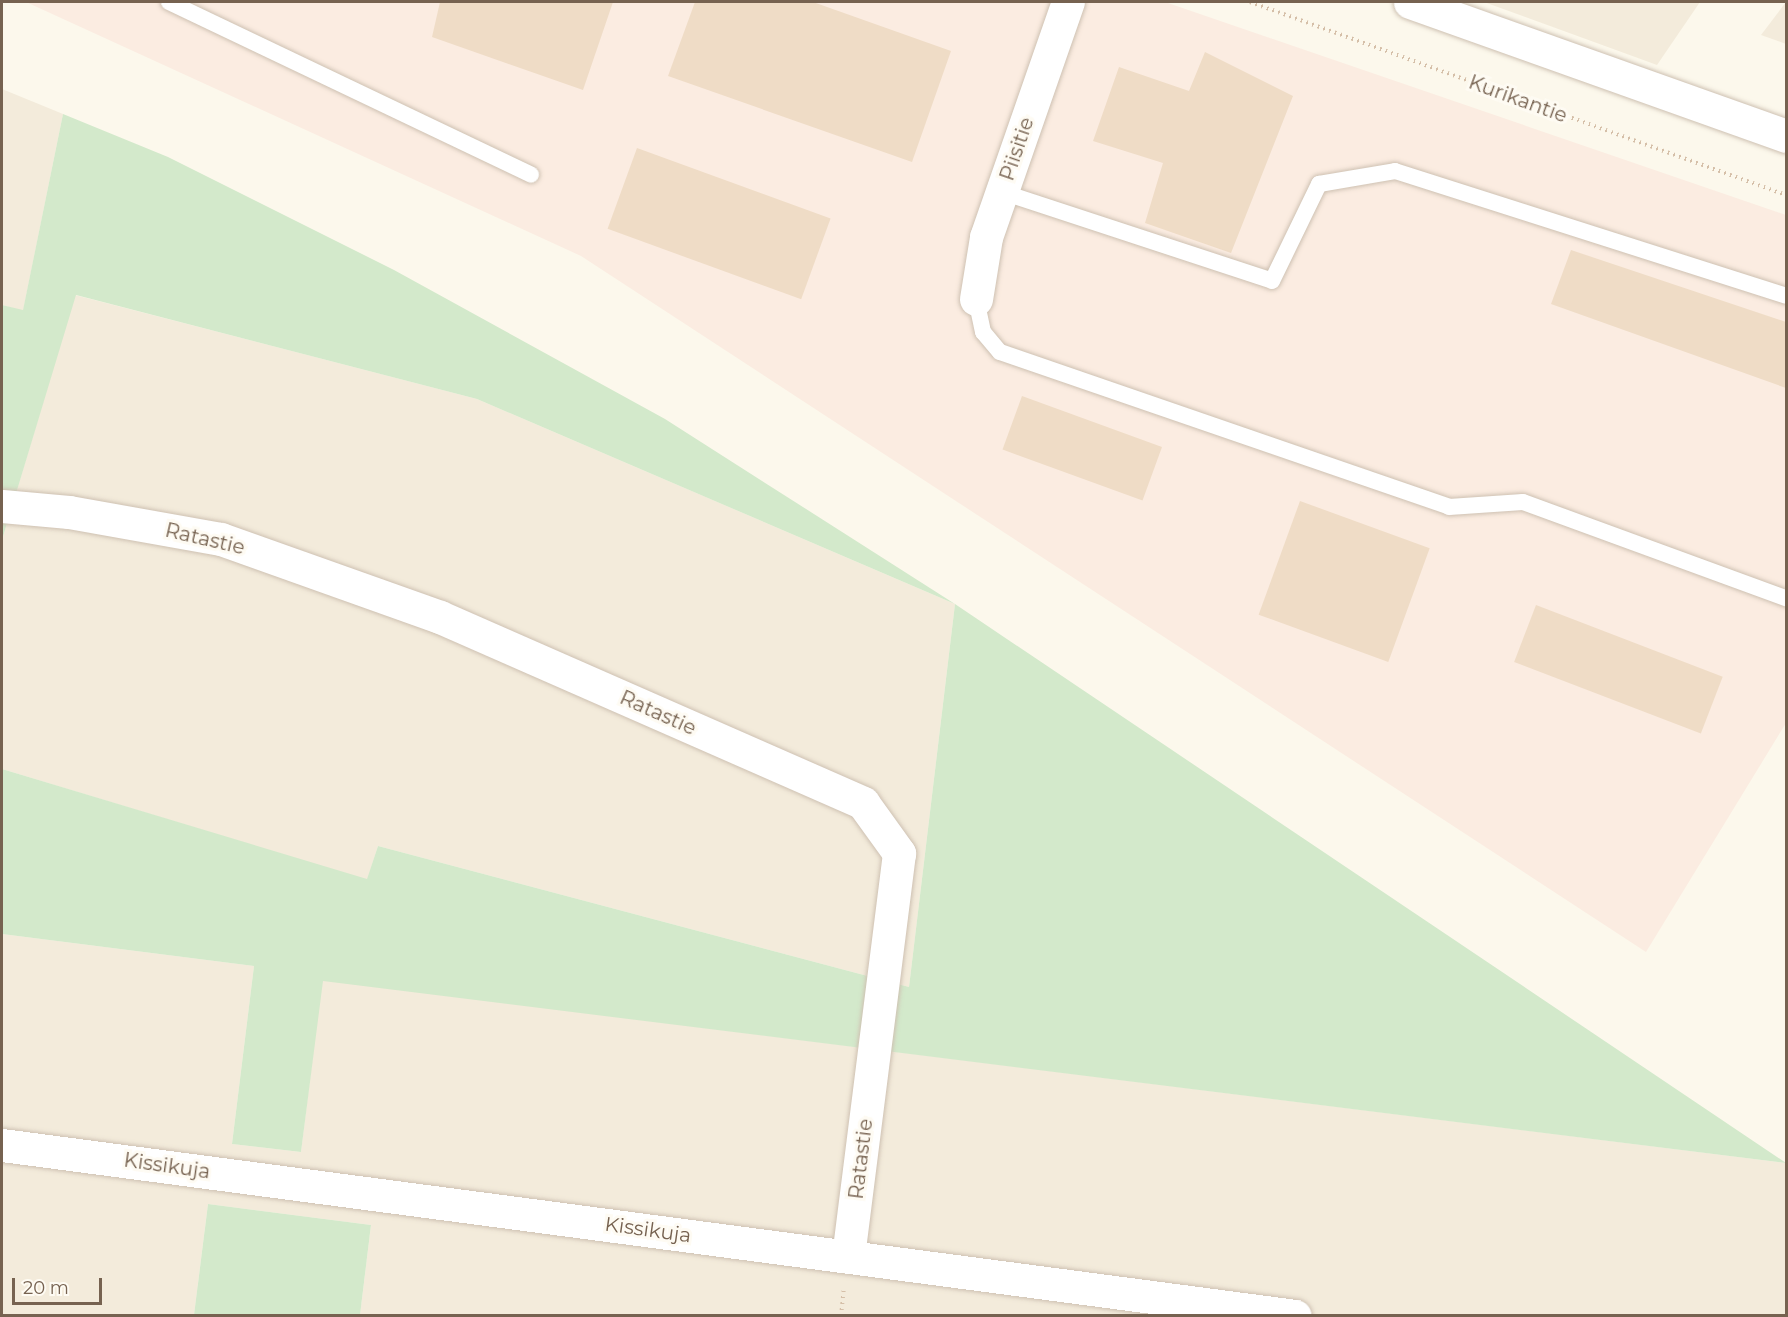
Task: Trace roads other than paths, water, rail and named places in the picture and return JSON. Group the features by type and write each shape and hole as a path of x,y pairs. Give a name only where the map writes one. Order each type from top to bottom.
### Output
{"street":[{"name":"Piisitie","path":"976,299 986,237 1068,2"},
{"path":"1410,2 1786,136"},
{"name":"Ratastie","path":"2,506 69,512 221,539 440,617 863,803 899,853 848,1257"},
{"name":"Kissikuja","path":"2,1144 1295,1316"}],"lane":[{"path":"169,2 531,175"},
{"path":"1002,192 1272,281 1319,184 1395,171 1786,296"},
{"path":"976,299 983,332 1000,352 1449,507 1523,502 1786,598"}]}
